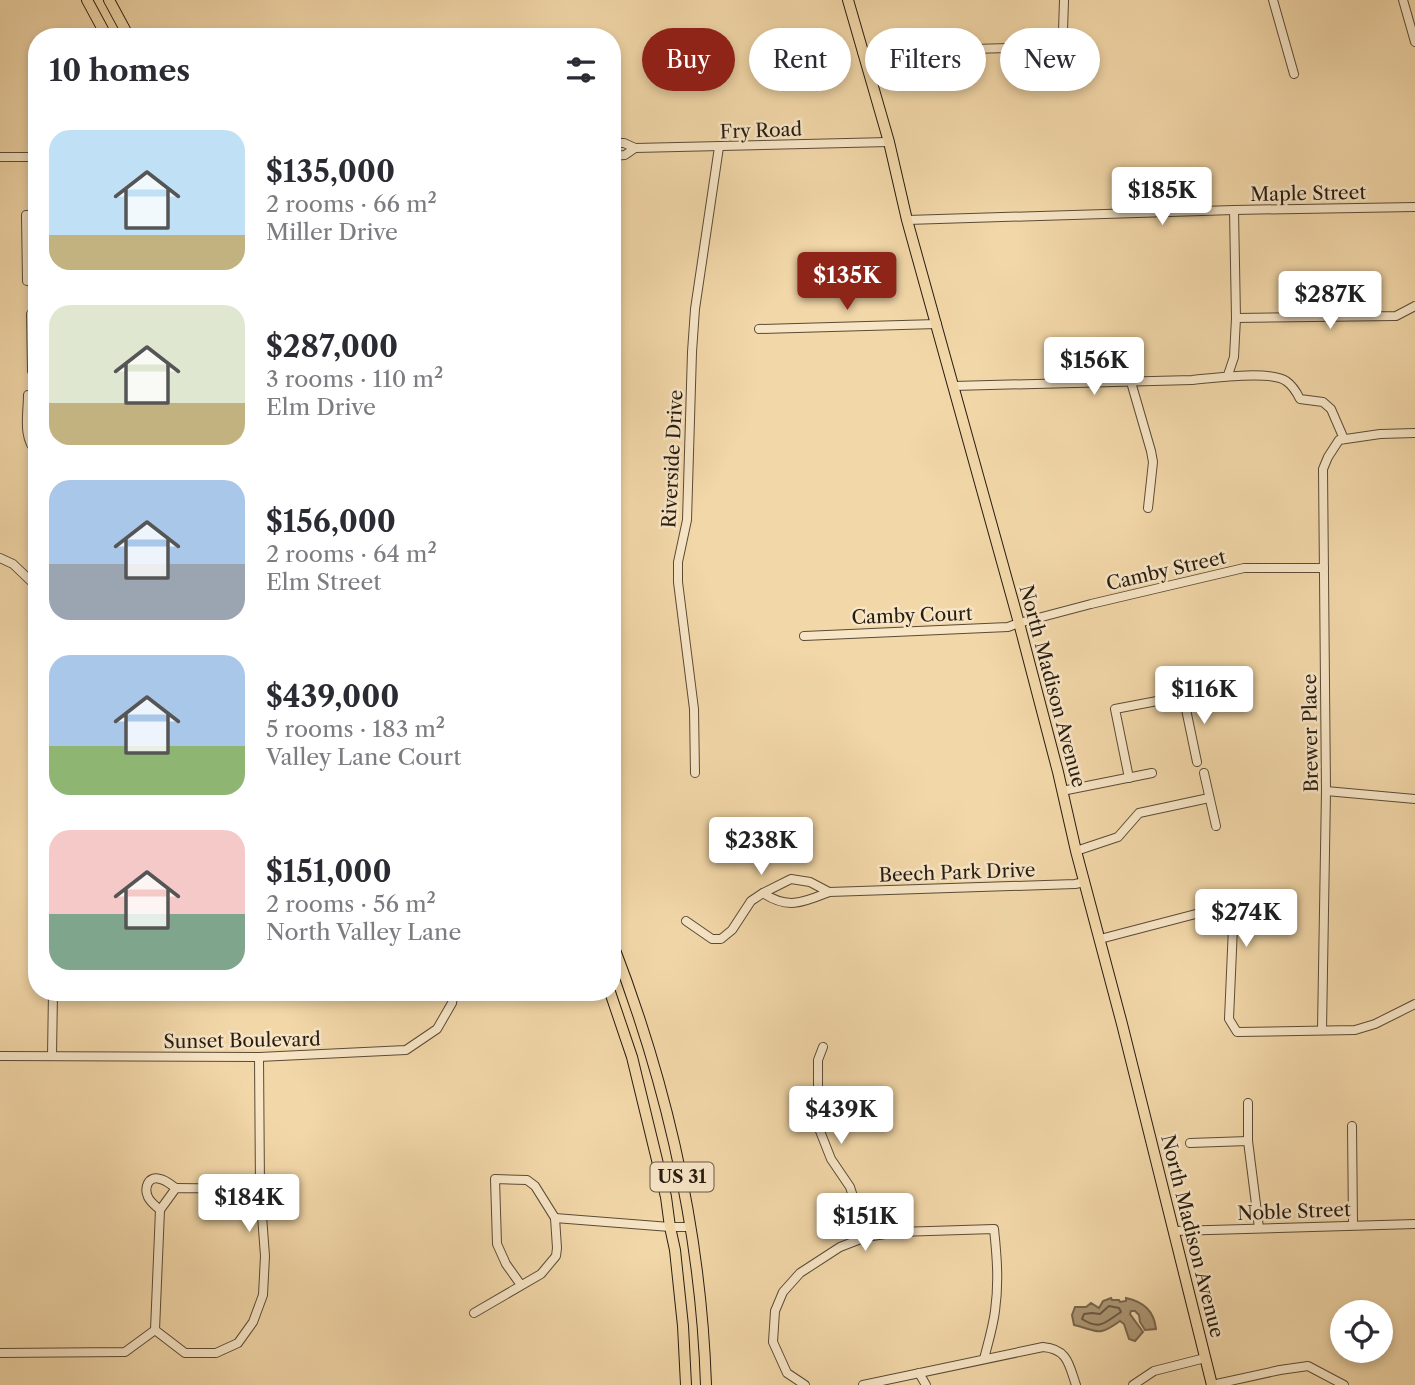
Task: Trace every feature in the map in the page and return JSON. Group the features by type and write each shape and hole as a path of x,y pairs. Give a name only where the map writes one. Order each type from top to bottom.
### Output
{"main road":[{"path":"87,0 102,28"},
{"path":"109,0 124,28"},
{"name":"North Madison Avenue","path":"848,0 1019,623 1212,1385"},
{"name":"US 31","path":"621,964 660,1082 682,1181 700,1294 706,1385"},
{"name":"US 31","path":"613,1001 632,1057 666,1197 683,1326 686,1385"}],"street":[{"path":"862,52 1030,47 1058,43 1063,32 1064,0"},
{"path":"1273,0 1294,74"},
{"path":"1403,0 1415,42"},
{"name":"Fry Road","path":"621,143 635,148 676,148 889,142"},
{"name":"Riverside Drive","path":"695,773 694,709 678,562 687,520 695,309 719,147"},
{"name":"Fry Road","path":"621,155 635,148"},
{"path":"0,157 28,157"},
{"name":"Maple Street","path":"907,220 1415,207"},
{"path":"1228,375 1234,357 1236,318 1234,210"},
{"path":"28,215 28,281"},
{"path":"1236,318 1396,316 1415,306"},
{"path":"759,329 937,324"},
{"path":"953,386 1192,380 1228,375 1276,377 1286,381 1300,399 1323,402 1331,409 1342,440 1380,434 1415,433"},
{"path":"1131,382 1153,462 1148,508"},
{"name":"Brewer Place","path":"1322,1030 1326,791 1323,469 1328,457 1342,440"},
{"path":"0,558 13,564 28,578"},
{"name":"Camby Street","path":"1019,623 1244,568 1324,568"},
{"name":"Camby Court","path":"804,635 1008,627 1019,623"},
{"path":"1129,778 1115,709 1236,686"},
{"path":"1183,695 1197,762"},
{"path":"1062,791 1152,774"},
{"path":"1204,774 1216,826"},
{"path":"1326,791 1415,799"},
{"path":"1076,850 1118,837 1139,813 1209,799"},
{"name":"Beech Park Drive","path":"686,920 712,939 721,939 732,930 751,901 791,879 810,882 829,892"},
{"name":"Beech Park Drive","path":"763,893 784,902 800,903 829,892 1085,882"},
{"path":"1100,939 1234,904 1229,1019 1237,1032 1355,1030 1387,1019 1415,1004"},
{"path":"52,1056 53,1001"},
{"name":"Sunset Boulevard","path":"0,1056 259,1058 406,1050 437,1030 452,1001"},
{"path":"822,1047 818,1060 818,1126 831,1159 850,1187 866,1237"},
{"path":"155,1330 185,1353 216,1353 238,1343 253,1322 263,1295 265,1256 259,1058"},
{"path":"1248,1103 1248,1142 1259,1228"},
{"path":"1352,1126 1353,1225"},
{"path":"1190,1143 1248,1142"},
{"path":"160,1210 149,1200 146,1189 152,1178 176,1188 261,1189"},
{"path":"474,1313 541,1274 556,1256 558,1241 555,1218 532,1182 495,1179 497,1244 506,1264 521,1285"},
{"path":"155,1330 160,1210 176,1188"},
{"path":"555,1218 690,1227"},
{"name":"Noble Street","path":"1174,1231 1415,1224"},
{"path":"805,1385 787,1373 773,1342 775,1311 783,1292 800,1273 840,1247 866,1237 898,1232 994,1229 998,1270 997,1294 984,1359"},
{"path":"0,1353 125,1352 155,1330"},
{"path":"863,1385 1043,1347 1058,1350 1066,1357 1076,1385"},
{"path":"1133,1385 1154,1371 1205,1358"},
{"path":"1212,1385 1308,1366 1344,1385"},
{"path":"919,1373 926,1385"}],"water":[{"path":"1111,1298 1120,1302 1126,1301 1126,1298 1143,1305 1153,1317 1156,1329 1145,1330 1135,1311 1130,1314 1143,1332 1135,1341 1129,1339 1124,1324 1120,1321 1102,1331 1074,1325 1072,1315 1075,1307 1086,1307 1091,1303 1099,1308 1103,1301"}]}
